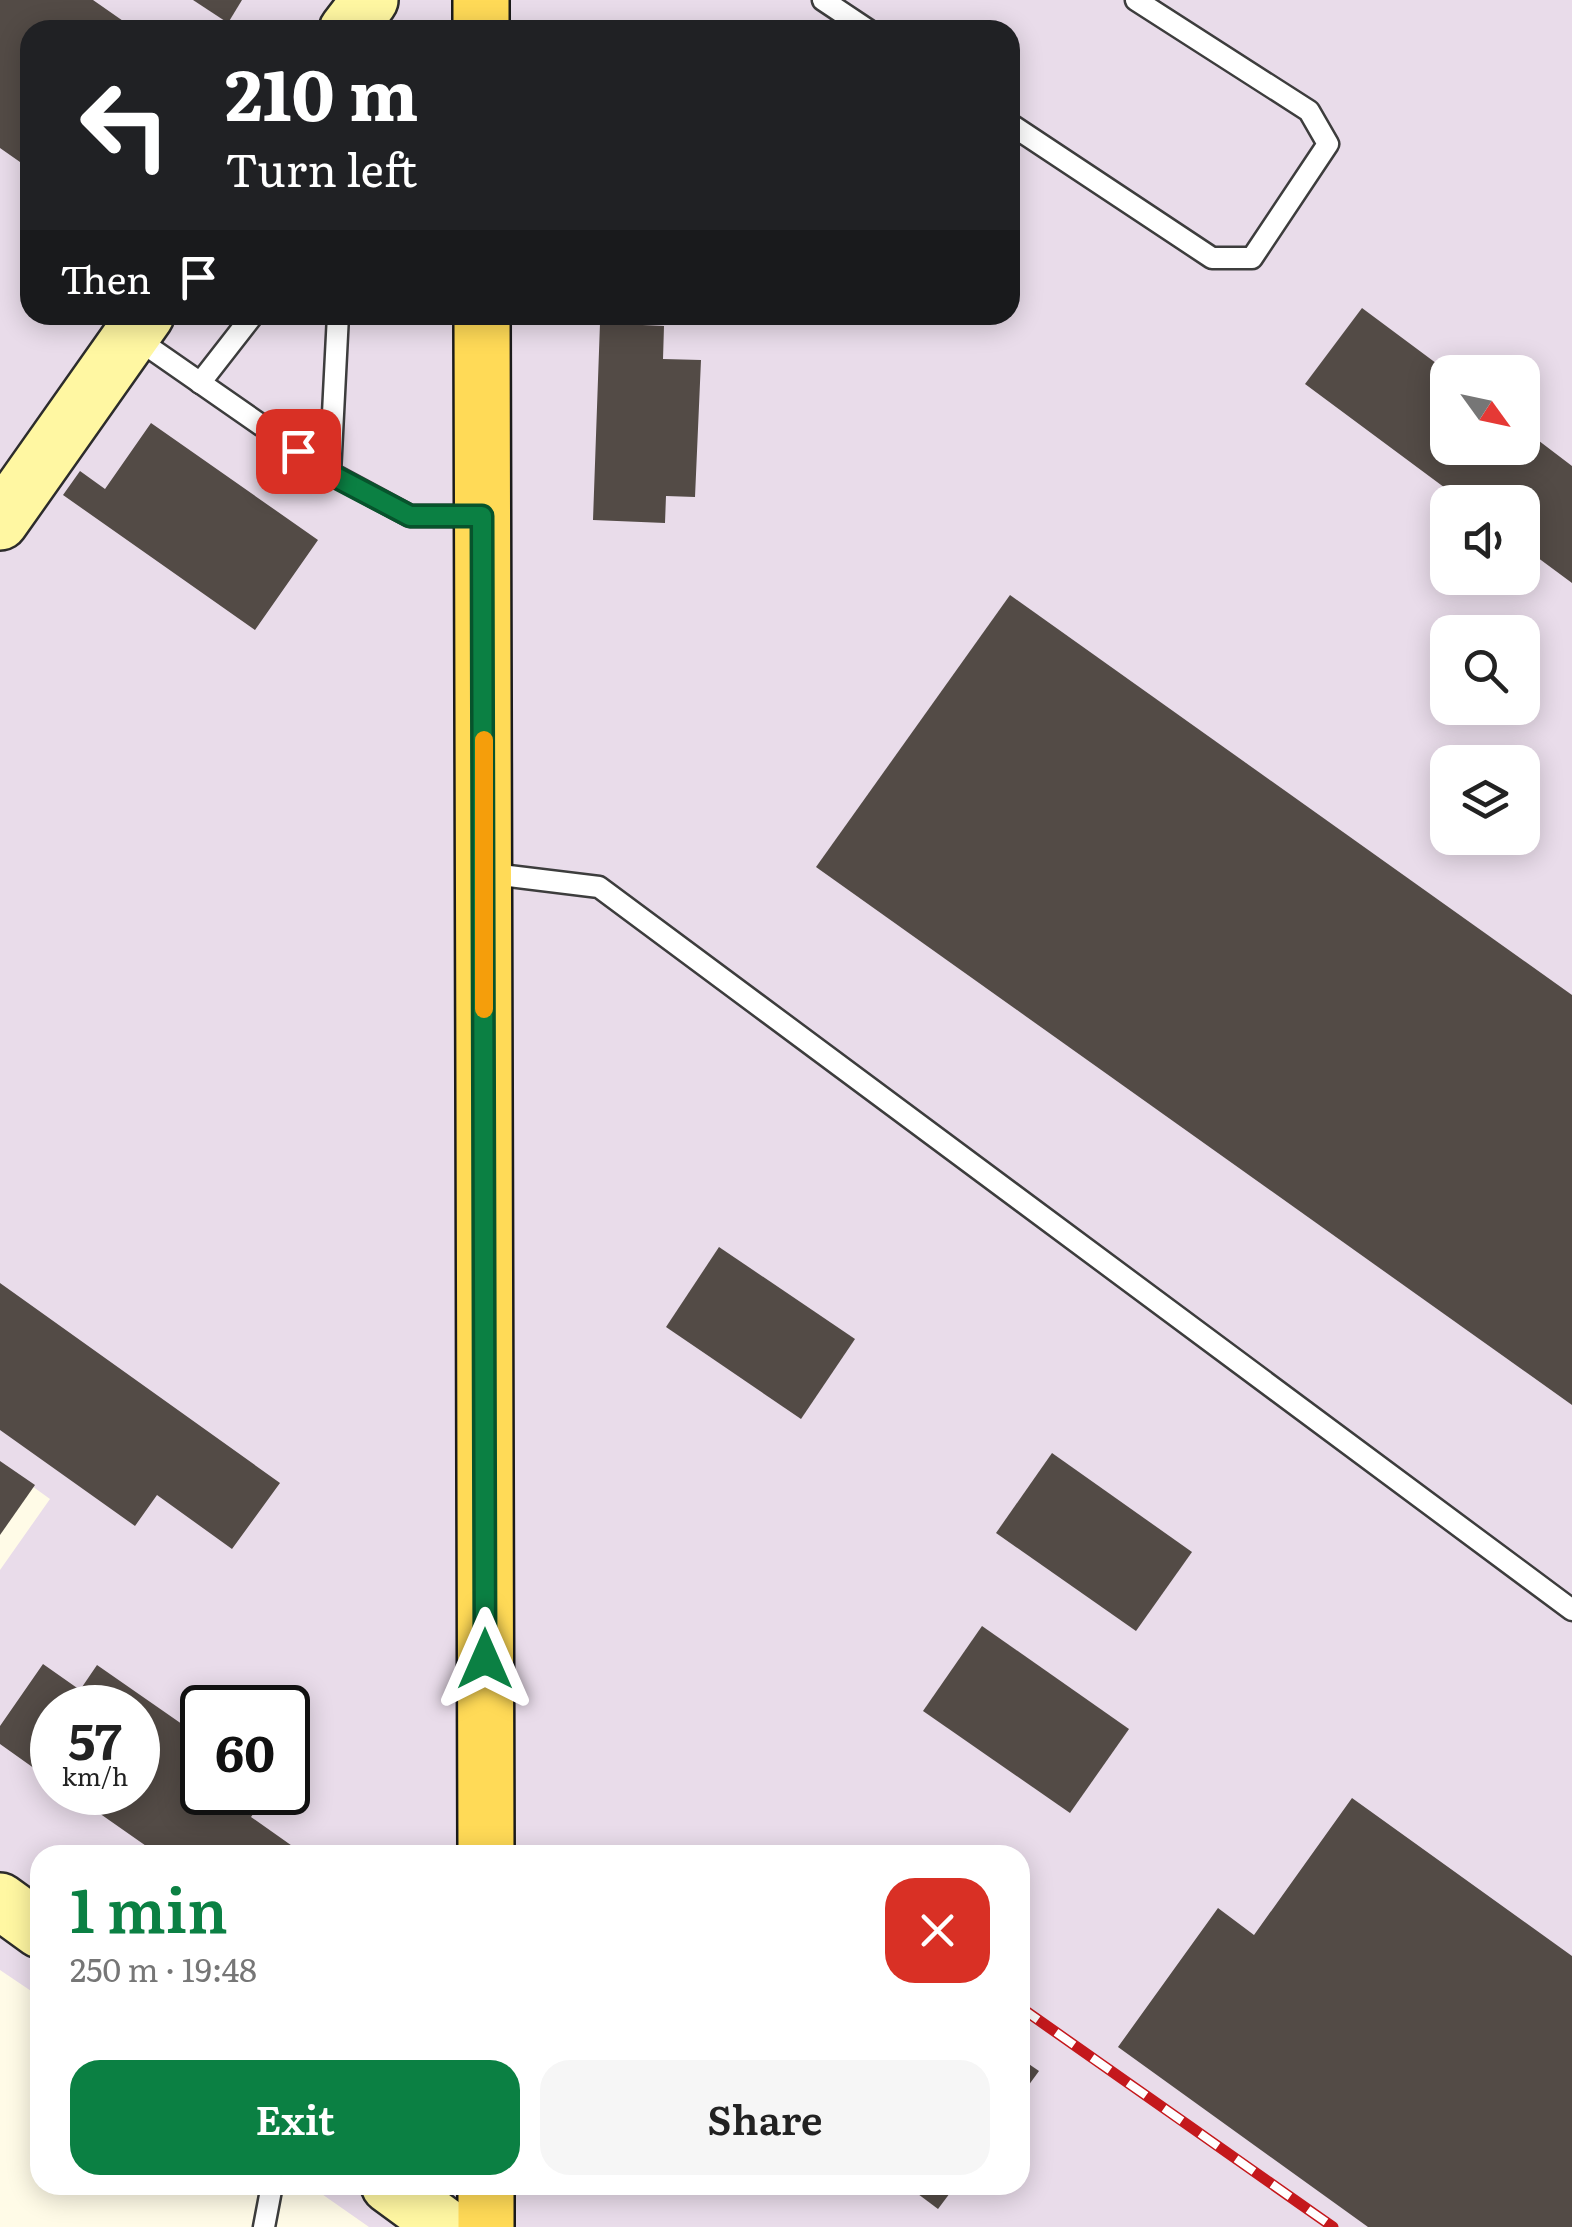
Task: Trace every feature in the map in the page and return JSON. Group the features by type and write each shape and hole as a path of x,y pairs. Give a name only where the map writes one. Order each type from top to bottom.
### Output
{"main road":[{"path":"482,325 486,1845"},
{"path":"486,2195 486,2227"}],"street":[{"path":"355,20 370,0"},
{"path":"0,522 139,325"},
{"path":"0,1901 30,1923"},
{"path":"402,2195 446,2227"}],"lane":[{"path":"823,0 853,20"},
{"path":"1020,131 1212,258 1252,258 1328,144 1309,111 1136,0"},
{"path":"139,325 200,383 330,474 410,516 482,516"},
{"path":"200,383 245,325"},
{"path":"330,474 337,325"},
{"path":"484,873 599,887 1572,1610"},
{"path":"267,2224 271,2195"}],"shaded area":[{"path":"0,0 1572,0 1572,2227 369,2227 323,2195 1030,2195 1030,1845 30,1845 30,1990 0,1970 0,1570 50,1499 0,1463"}],"building":[{"path":"0,0 93,0 122,20 20,20 20,162 0,148"},
{"path":"193,0 242,0 230,20 223,20"},
{"path":"1362,308 1430,359 1430,465 1540,465 1540,442 1572,466 1572,583 1540,559 1540,485 1441,485 1305,384"},
{"path":"600,325 664,326 663,359 701,360 695,497 666,496 665,523 593,520"},
{"path":"151,423 318,540 255,630 63,495 80,471 105,489"},
{"path":"1010,595 1572,995 1572,1405 816,867"},
{"path":"719,1247 855,1339 801,1419 666,1327"},
{"path":"0,1283 280,1483 232,1549 157,1495 135,1526 0,1430"},
{"path":"1052,1453 1192,1552 1136,1631 996,1533"},
{"path":"0,1461 35,1485 0,1535"},
{"path":"982,1626 1129,1729 1070,1813 923,1711"},
{"path":"43,1664 73,1685 30,1685 30,1765 0,1744 0,1726"},
{"path":"97,1665 126,1685 83,1685"},
{"path":"160,1709 180,1723 180,1815 252,1815 291,1845 145,1845 102,1815 160,1815"},
{"path":"1352,1798 1572,1956 1572,2227 1368,2227 1118,2047 1218,1908 1254,1935"},
{"path":"1030,2065 1039,2071 1030,2083"},
{"path":"919,2195 948,2195 938,2209"}],"railway":[{"path":"1030,2014 1333,2227"}],"slow traffic":[{"path":"484,740 484,1009"}],"route":[{"path":"298,451 330,474 410,516 482,516 485,1659"}]}
